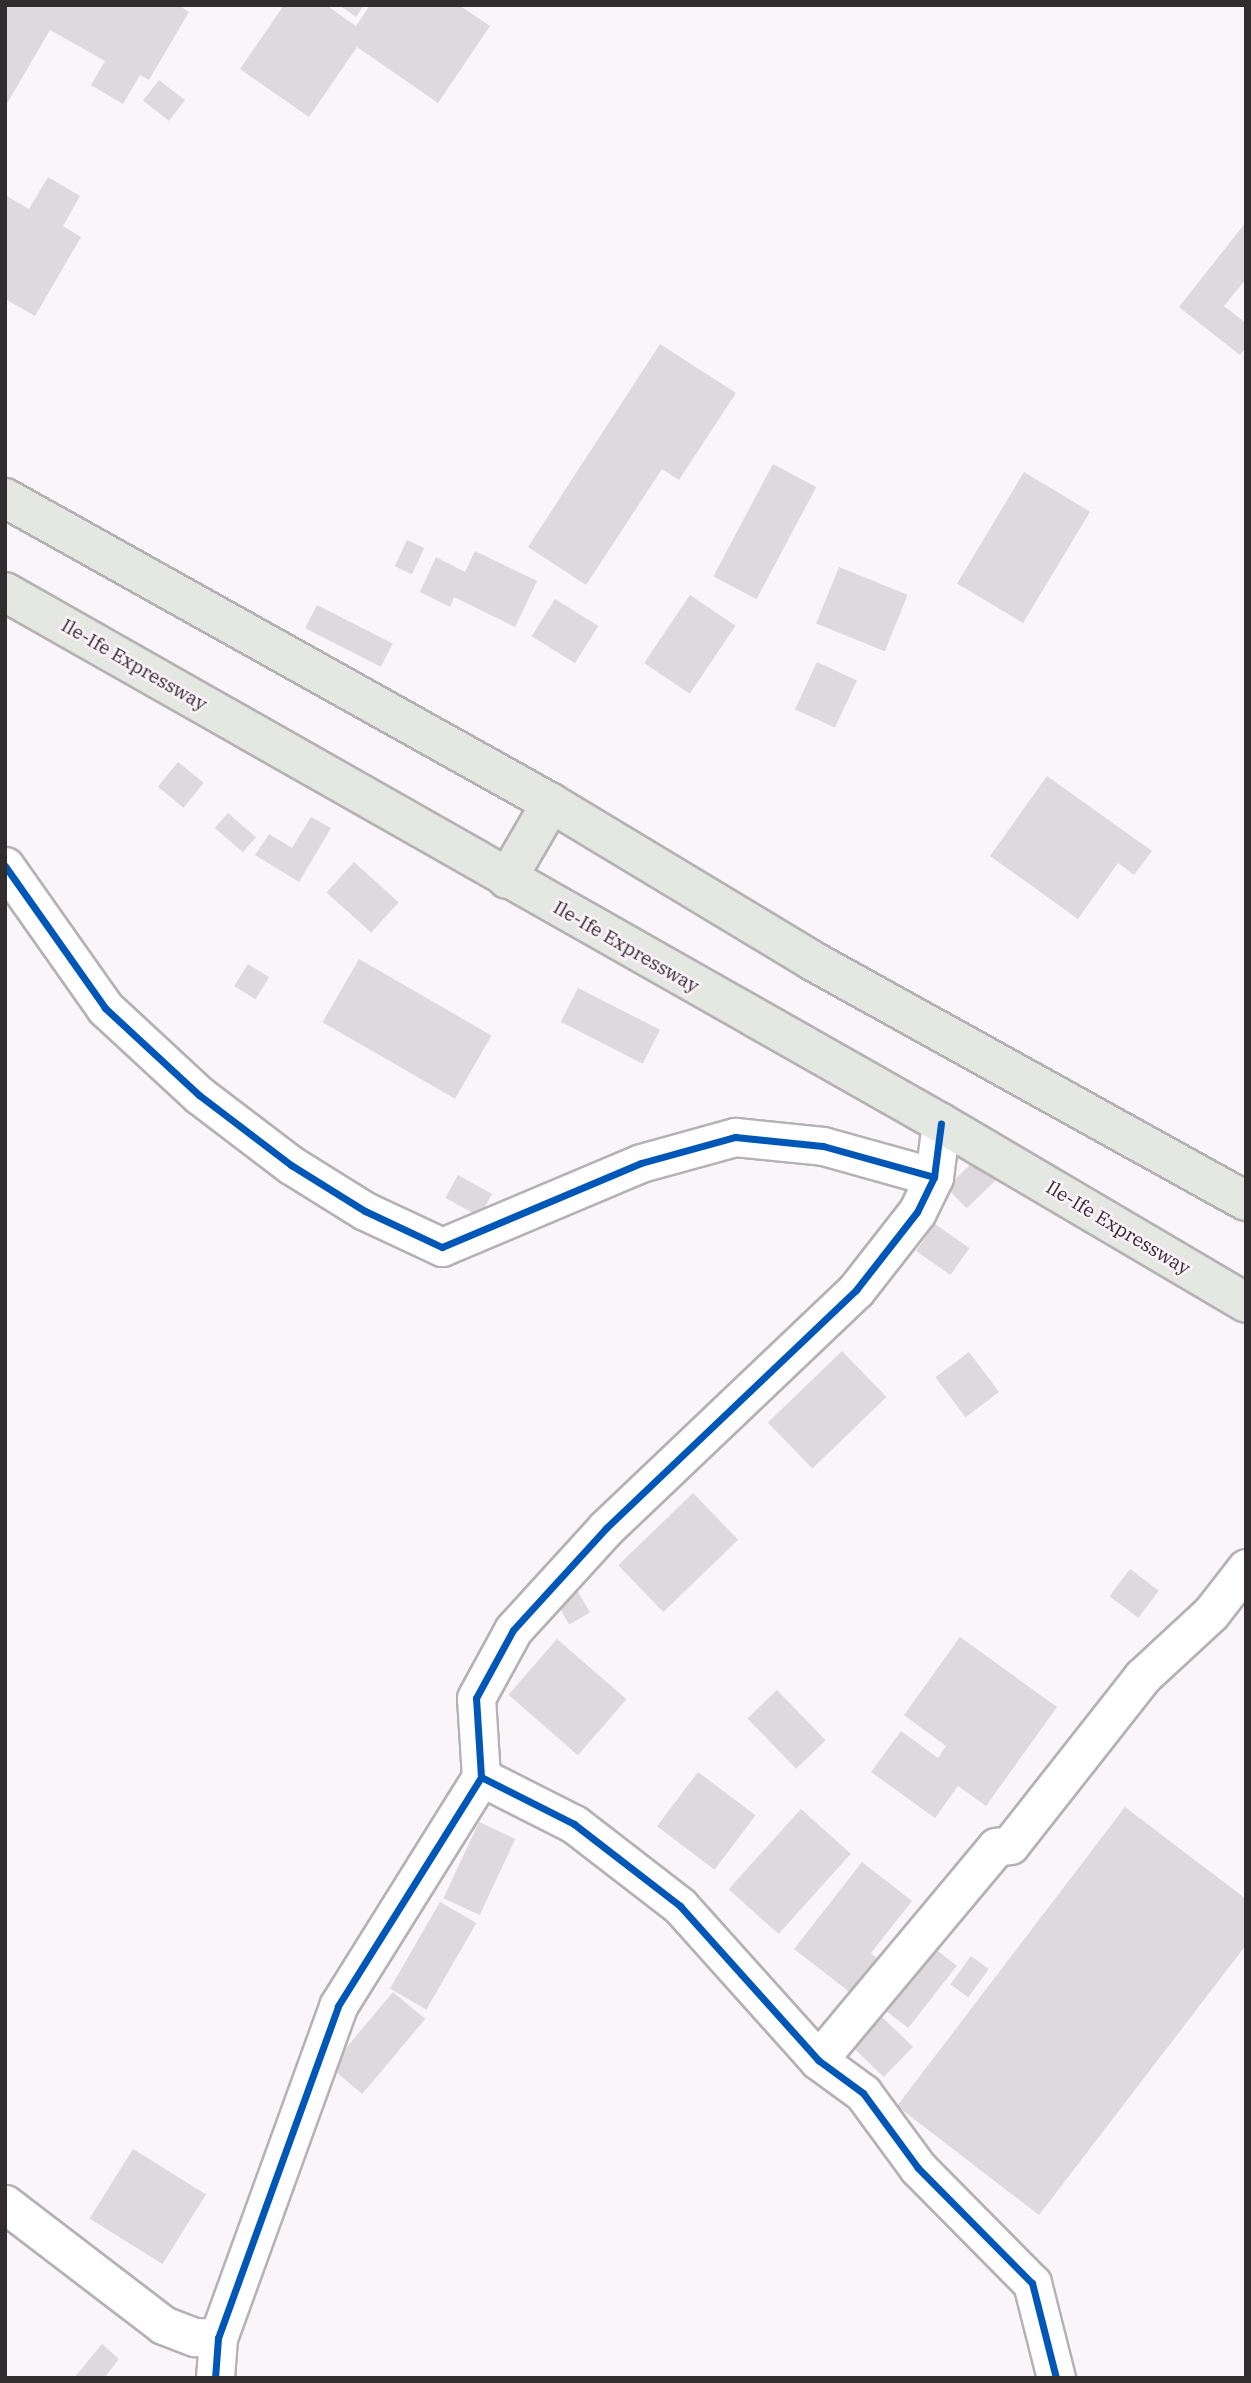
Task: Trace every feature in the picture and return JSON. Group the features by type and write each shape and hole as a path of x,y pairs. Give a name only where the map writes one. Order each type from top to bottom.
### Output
{"main road":[{"path":"5,498 551,803 811,960 1246,1201"},
{"name":"Ile-Ife Expressway","path":"5,592 941,1123 1246,1303"},
{"path":"507,879 551,803"}],"street":[{"path":"5,866 105,1008 199,1095 291,1165 365,1211 442,1247 640,1163 735,1137 823,1146 934,1177"},
{"path":"215,2378 218,2338 338,2006 481,1777 476,1698 513,1630 606,1528 856,1290 917,1212 934,1177 941,1123"},
{"path":"818,2060 996,1847 1010,1846 1142,1677 1210,1613 1246,1569"},
{"path":"481,1777 574,1824 680,1906 818,2060 863,2092 918,2168 1032,2283 1056,2378"},
{"path":"5,2204 163,2325 195,2337 218,2338"}],"building":[{"path":"5,5 178,5 189,12 149,80 140,75 123,104 91,85 105,61 50,30 5,107"},
{"path":"284,5 326,5 356,26 370,5 459,5 490,26 438,103 357,47 309,117 240,69"},
{"path":"339,5 364,5 356,17"},
{"path":"159,80 185,100 169,121 143,100"},
{"path":"48,177 80,196 63,226 81,237 35,316 5,299 5,195 29,209"},
{"path":"1246,222 1246,279 1224,306 1246,323 1246,347 1240,355 1179,307"},
{"path":"660,344 736,393 679,480 662,469 586,585 528,547"},
{"path":"773,464 816,487 757,599 713,576"},
{"path":"1024,472 1090,512 1023,623 957,583"},
{"path":"407,540 424,548 412,574 395,566"},
{"path":"475,551 537,581 515,627 454,597 450,607 420,592 436,557 465,572"},
{"path":"839,567 908,595 885,651 816,624"},
{"path":"690,595 736,626 690,694 644,663"},
{"path":"555,599 598,626 575,663 532,636"},
{"path":"317,605 393,644 381,667 305,628"},
{"path":"817,662 857,681 835,728 795,709"},
{"path":"178,762 204,783 184,808 158,787"},
{"path":"1047,776 1152,851 1134,875 1118,863 1078,919 990,856"},
{"path":"228,813 256,837 243,852 215,828"},
{"path":"311,817 331,828 299,882 255,855 269,834 292,848"},
{"path":"354,862 399,902 371,933 327,892"},
{"path":"359,959 492,1036 455,1099 322,1022"},
{"path":"248,964 269,977 255,999 234,986"},
{"path":"578,988 660,1030 643,1064 561,1022"},
{"path":"976,1159 996,1180 967,1208 947,1187"},
{"path":"458,1175 492,1194 480,1217 445,1198"},
{"path":"935,1224 969,1248 950,1275 916,1251"},
{"path":"842,1351 886,1397 812,1469 768,1423"},
{"path":"969,1352 999,1392 966,1417 935,1377"},
{"path":"693,1493 738,1540 663,1612 618,1565"},
{"path":"1130,1569 1159,1591 1138,1618 1110,1596"},
{"path":"573,1583 590,1612 569,1624 552,1595"},
{"path":"960,1637 1057,1707 986,1806 958,1786 935,1818 871,1772 901,1731 938,1758 946,1746 904,1715"},
{"path":"557,1639 626,1699 578,1755 508,1695"},
{"path":"777,1690 826,1740 796,1769 748,1718"},
{"path":"698,1772 756,1815 715,1870 657,1826"},
{"path":"1125,1807 1246,1899 1246,1945 1039,2215 897,2106"},
{"path":"801,1809 851,1854 779,1934 729,1889"},
{"path":"479,1822 515,1839 480,1915 444,1898"},
{"path":"862,1862 912,1901 871,1953 882,1963 856,1997 794,1949"},
{"path":"440,1902 476,1923 426,2010 390,1989"},
{"path":"934,1948 957,1966 908,2028 885,2010"},
{"path":"971,1956 989,1969 968,1997 950,1984"},
{"path":"393,1992 425,2019 362,2094 330,2067"},
{"path":"882,2017 913,2047 884,2077 853,2047"},
{"path":"133,2149 206,2195 162,2264 90,2219"},
{"path":"102,2344 119,2359 104,2378 74,2378"}],"cycle path":[{"path":"5,866 105,1008 199,1095 291,1165 365,1211 442,1247 641,1163 735,1137 823,1146 934,1177"},
{"path":"215,2378 218,2338 338,2006 481,1777 476,1698 513,1630 606,1528 856,1290 917,1212 934,1177 941,1123"},
{"path":"481,1777 574,1824 680,1906 818,2060 863,2093 918,2168 1032,2283 1056,2378"}]}
